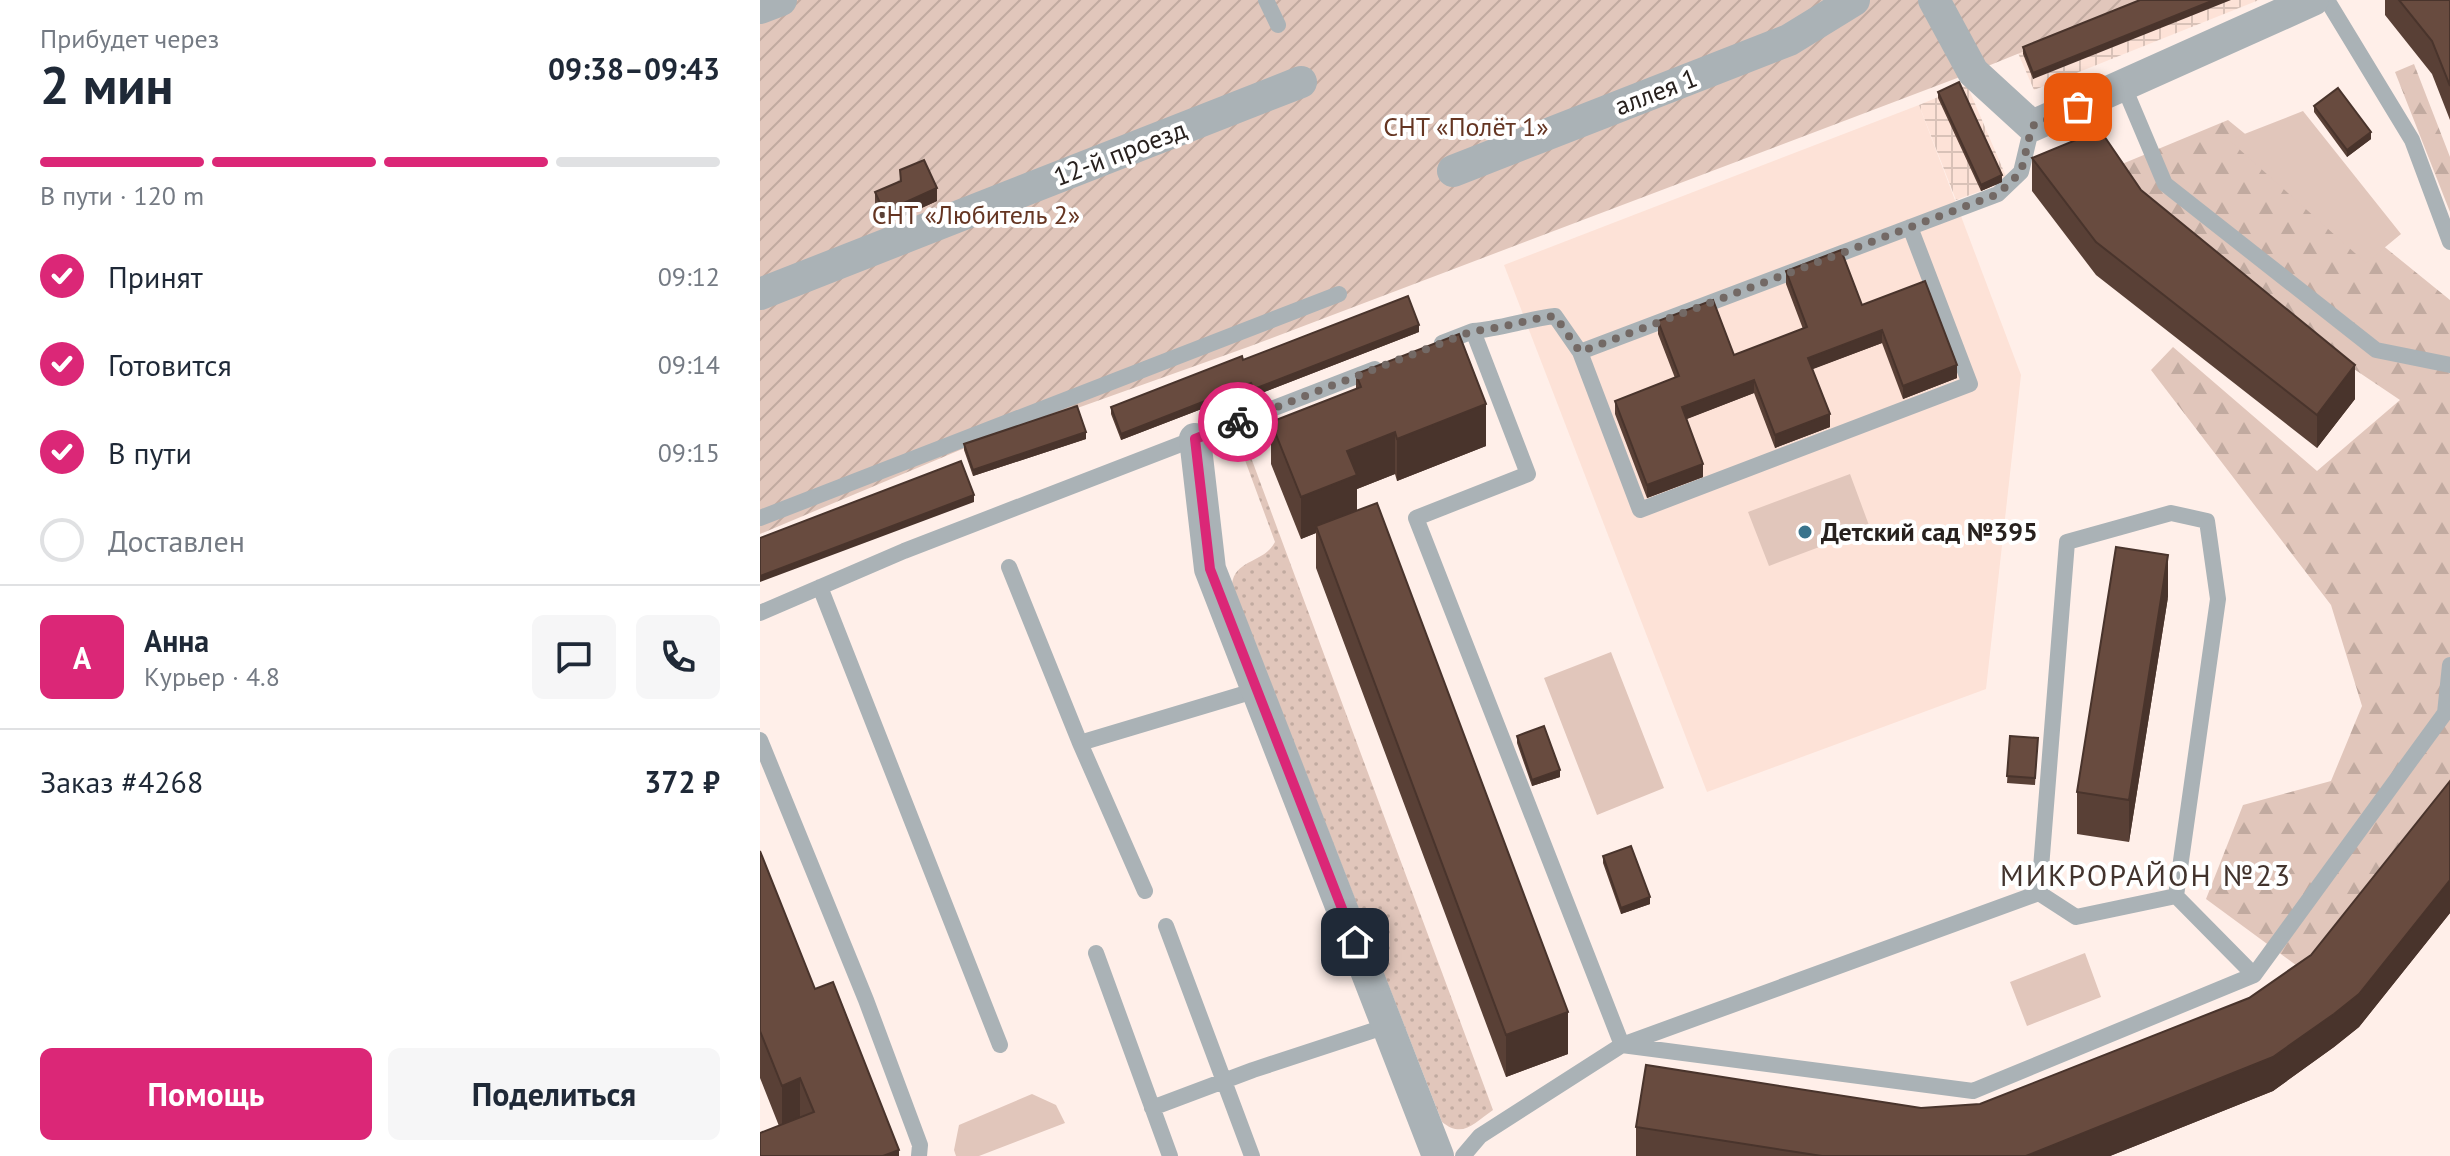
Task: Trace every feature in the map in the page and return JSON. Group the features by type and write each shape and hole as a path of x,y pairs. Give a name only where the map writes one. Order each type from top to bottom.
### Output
{"street":[{"path":"760,8 781,0"},
{"name":"аллея 1","path":"1453,171 1789,40 1854,0"},
{"path":"1934,0 1973,72 2032,126 2313,0"},
{"name":"12-й проезд","path":"760,294 1301,82"},
{"path":"1195,439 1210,569 1438,1156"}],"lane":[{"path":"1266,0 1278,25"},
{"path":"2327,0 2412,140 2450,242"},
{"path":"2124,87 2165,184 2376,350 2450,365"},
{"path":"1580,352 1998,194 2021,172 2032,126"},
{"path":"1429,348 1473,331 1555,316 1580,352 1640,510 1970,384 1910,227"},
{"path":"760,518 1339,294"},
{"path":"1473,331 1528,474 1416,518 1622,1045"},
{"path":"760,613 904,551 1385,365"},
{"path":"2039,893 2067,542 2171,513 2207,521 2218,599 2176,896"},
{"path":"1009,567 1080,743 1145,891"},
{"path":"820,587 1000,1045"},
{"path":"1622,1045 1973,1091 2254,975 2445,713 2450,665"},
{"path":"1080,743 1257,690"},
{"path":"760,740 866,1000 920,1145 919,1156"},
{"path":"1463,1156 1480,1136 1622,1045 2039,893"},
{"path":"2039,893 2076,917 2176,896"},
{"path":"2176,896 2254,975"},
{"path":"1166,926 1252,1156"},
{"path":"1096,953 1170,1156"},
{"path":"1152,1108 1387,1026"}],"shaded area":[{"path":"2150,0 2259,0 2034,90 2018,53"},
{"path":"1967,85 2008,181 1956,200 1919,105"},
{"name":"Детский сад №395","path":"1919,105 2021,375 1986,689 1707,792 1504,265"}],"green space":[{"name":"СНТ «Любитель 2»","path":"760,0 2150,0 1973,72 1248,347 960,450 760,534"},
{"path":"2414,64 2450,157 2450,212 2395,72"},
{"path":"2303,111 2401,234 2366,263 2229,140"},
{"path":"2228,120 2450,300 2450,795 2304,971 2206,899 2243,805 2331,781 2362,706 2331,605 2151,370 2173,347 2317,471 2400,400 2293,328 2165,224 2122,164"},
{"path":"1246,444 1493,1110 1462,1129 1449,1127 1442,1122 1232,584 1238,570 1264,554 1275,542 1242,452"},
{"path":"1850,474 1870,528 1769,566 1748,512"},
{"path":"1611,652 1664,788 1597,815 1544,678"},
{"path":"2085,953 2101,997 2027,1026 2010,982"},
{"path":"1032,1094 1056,1105 1065,1123 979,1156 956,1156 954,1150 959,1125"}],"building":[{"path":"2140,0 2214,0 2033,73 2023,47"},
{"path":"2399,0 2450,0 2450,86 2432,41"},
{"path":"1959,82 2002,175 1981,185 1938,92"},
{"path":"2338,88 2371,132 2347,150 2314,106"},
{"path":"2100,130 2141,190 2355,365 2317,415 2096,242 2032,158"},
{"path":"924,160 937,188 884,212 875,192 901,181 900,170"},
{"path":"1841,250 1862,305 1925,281 1957,365 1903,386 1882,330 1808,358 1830,414 1775,435 1754,380 1682,407 1703,464 1647,485 1615,401 1679,376 1658,321 1713,300 1734,355 1807,327 1786,271"},
{"path":"1408,296 1419,325 1254,389 1251,383 1121,434 1111,407"},
{"path":"1459,334 1486,404 1397,439 1395,432 1347,451 1357,475 1301,497 1271,422 1361,387 1356,374"},
{"path":"1077,406 1086,432 973,470 964,444"},
{"path":"961,461 974,495 760,576 760,538"},
{"path":"1377,503 1568,1012 1506,1035 1316,526"},
{"path":"2116,547 2168,555 2129,800 2077,792"},
{"path":"1544,726 1560,770 1532,780 1517,736"},
{"path":"2010,736 2038,738 2035,778 2007,776"},
{"path":"2450,781 2450,880 2359,994 2273,1057 2026,1156 1822,1156 1636,1127 1646,1065 1921,1108 1980,1104 2249,998 2311,955"},
{"path":"1631,846 1650,897 1621,908 1603,856"},
{"path":"760,851 815,989 833,982 899,1150 883,1156 760,1156 760,1133 814,1112 800,1078 782,1086 760,1031"}],"way so far":[{"path":"1238,422 1473,331 1497,329 1526,319 1555,316 1580,352 1998,194 2021,172 2032,126 2078,107"}],"place":[{"name":"Детский сад №395","path":"1805,532"}],"district":[{"name":"МИКРОРАЙОН №23","path":"2146,876"}],"route":[{"path":"1238,422 1195,439 1210,569 1355,942"}],"park label":[{"name":"СНТ «Полёт 1»","path":"1466,127"}]}
